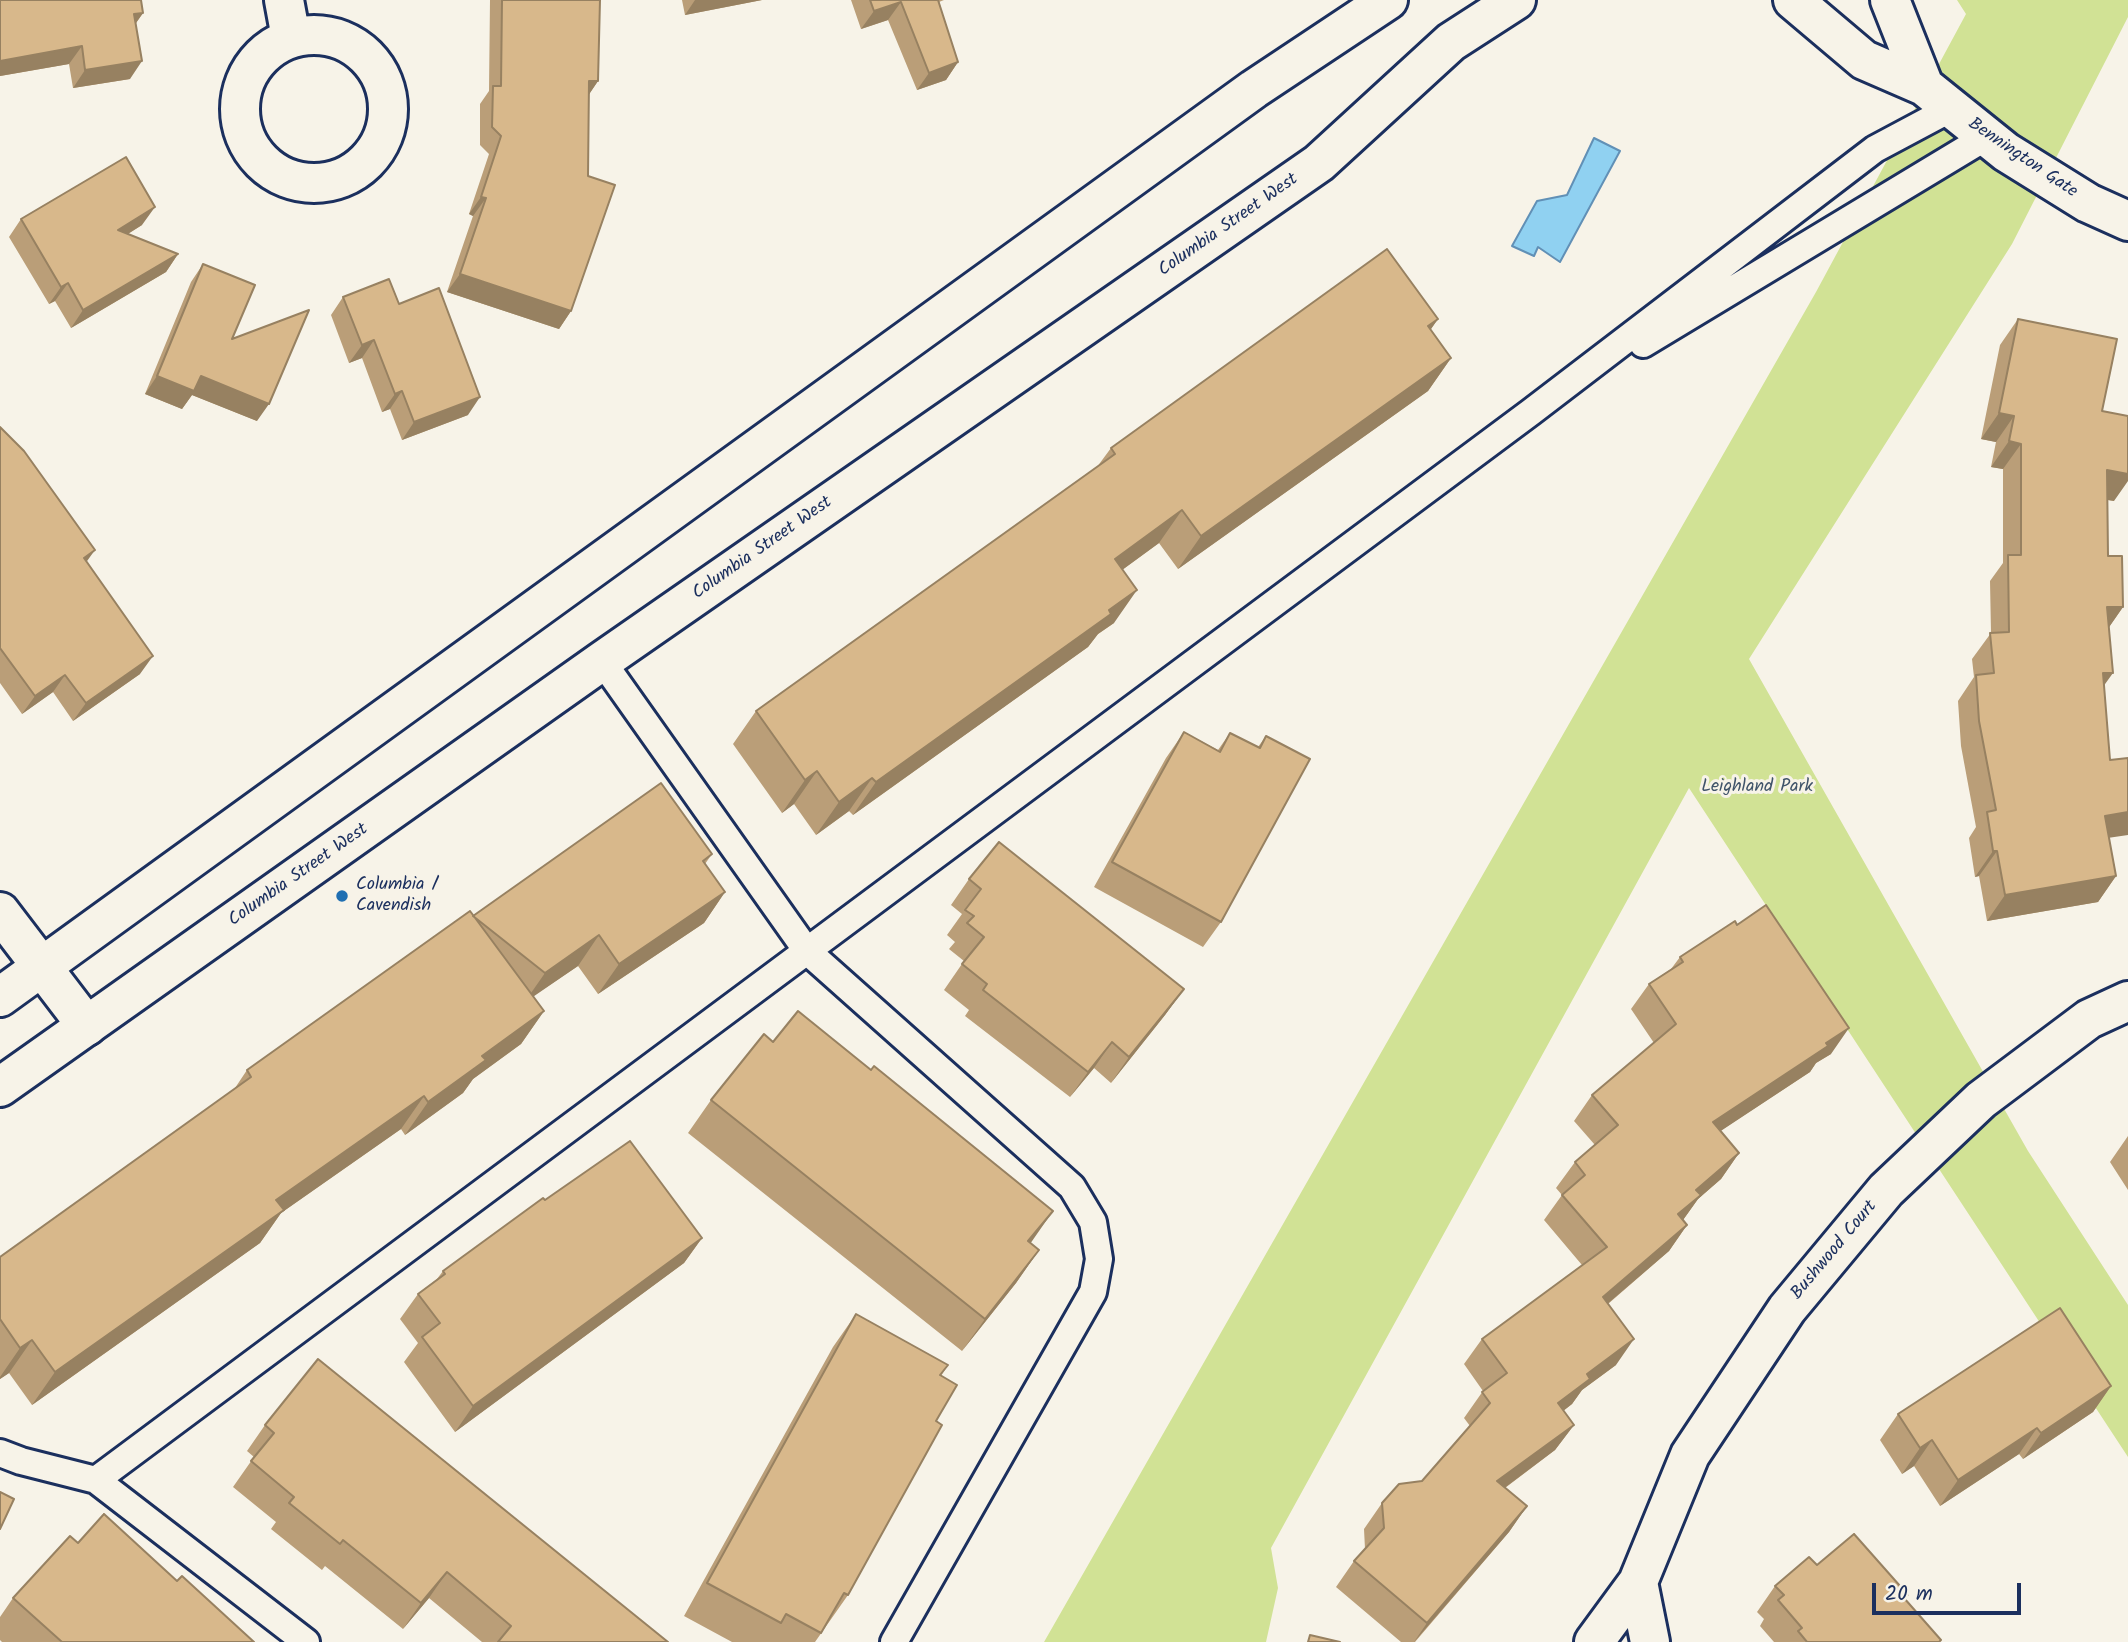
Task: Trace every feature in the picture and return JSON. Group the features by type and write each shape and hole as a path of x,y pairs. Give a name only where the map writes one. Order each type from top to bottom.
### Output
{"main road":[{"path":"284,0 290,38"},
{"path":"0,997 1254,89 1388,0"},
{"name":"Columbia Street West","path":"0,1087 602,661 1319,163 1451,42 1516,0"},
{"name":"Bennington Gate","path":"1793,0 1864,60 1937,98 1986,138 2088,203 2128,220"},
{"name":"Bennington Gate","path":"1890,0 1937,98"},
{"path":"0,912 87,1026"},
{"name":"Bushwood Court","path":"1594,1642 1638,1582 1690,1455 1787,1309 1886,1190 1981,1100 2089,1019 2128,1001"},
{"path":"1638,1582 1650,1642"}],"lane":[{"path":"96,1480 1531,412 1875,149 1937,98"},
{"path":"1531,412 1986,138"},
{"path":"602,661 807,951 1072,1186 1093,1222 1099,1259 1093,1292 894,1642"},
{"path":"0,1452 21,1461 96,1480 306,1642"}],"green space":[{"name":"Leighland Park","path":"1957,0 2128,0 2128,17 2012,244 1749,659 2028,1151 2128,1305 2128,1457 1689,788 1271,1548 1278,1588 1266,1642 1044,1642 1816,292 1966,14"}],"water":[{"path":"1594,138 1620,151 1560,262 1538,247 1534,256 1512,246 1537,201 1567,195"}],"building":[{"path":"0,0 141,0 143,13 134,14 142,61 85,70 82,46 0,61"},
{"path":"502,0 600,0 598,81 589,81 588,176 615,185 571,311 460,274 486,198 481,197 501,136 492,127 493,86 501,86"},
{"path":"870,0 938,0 958,62 929,73 901,2 874,11"},
{"path":"126,157 155,207 118,230 178,254 83,310 68,283 61,287 21,219"},
{"path":"1387,249 1438,319 1428,326 1451,358 1201,536 1182,510 1115,559 1137,590 1109,610 1111,614 876,782 872,778 839,802 817,771 805,780 756,711 1115,454 1111,448"},
{"path":"203,264 255,285 232,339 309,310 269,404 201,376 194,391 157,376"},
{"path":"389,279 399,304 439,288 480,397 414,422 402,391 395,394 374,340 362,345 343,297"},
{"path":"2018,319 2117,339 2102,411 2128,416 2128,474 2107,470 2108,556 2122,556 2123,607 2107,607 2113,673 2103,673 2110,760 2128,758 2128,812 2105,816 2116,876 2005,895 1997,851 1993,851 1987,812 1996,810 1979,721 1976,675 1994,673 1990,633 2009,632 2008,555 2021,555 2021,444 2009,441 2014,416 1999,413"},
{"path":"0,427 24,451 95,550 84,558 153,656 86,703 65,675 35,696 0,648"},
{"path":"1184,732 1220,752 1230,733 1260,748 1266,736 1310,759 1221,922 1112,862"},
{"path":"661,783 712,854 703,861 725,892 619,964 599,935 545,973 473,916"},
{"path":"999,842 1184,989 1129,1057 1112,1042 1088,1072 983,990 987,984 962,964 984,937 967,923 974,916 965,910 981,889 969,879"},
{"path":"1766,905 1849,1028 1826,1043 1828,1046 1713,1122 1739,1153 1696,1190 1701,1195 1678,1214 1687,1225 1603,1297 1634,1339 1587,1374 1590,1379 1558,1403 1574,1425 1497,1481 1527,1506 1427,1623 1354,1561 1384,1528 1382,1503 1399,1484 1422,1481 1490,1403 1482,1392 1507,1373 1482,1339 1607,1247 1562,1195 1585,1175 1575,1162 1618,1125 1592,1095 1676,1024 1649,984 1683,962 1680,957 1735,921 1737,925"},
{"path":"470,911 544,1011 482,1056 486,1060 428,1102 424,1096 276,1200 284,1210 55,1372 32,1340 20,1348 0,1319 0,1257 251,1077 247,1070"},
{"path":"798,1011 871,1070 874,1066 1053,1211 1028,1241 1039,1250 985,1319 711,1100 764,1034 773,1042"},
{"path":"630,1141 702,1238 473,1406 422,1337 440,1323 418,1294 445,1274 443,1271 543,1198 545,1200"},
{"path":"2060,1308 2111,1386 2041,1433 2037,1428 1958,1480 1932,1440 1920,1448 1898,1414"},
{"path":"856,1314 948,1365 940,1375 957,1385 936,1421 942,1425 848,1595 844,1593 821,1633 786,1614 781,1623 707,1583"},
{"path":"318,1359 668,1642 498,1642 511,1626 447,1572 421,1603 343,1540 340,1544 289,1503 294,1497 251,1461 274,1433 265,1425"},
{"path":"0,1492 14,1499 0,1529"},
{"path":"104,1514 177,1581 182,1576 254,1642 62,1642 13,1598 70,1536 78,1543"},
{"path":"1854,1534 1908,1595 1904,1598 1941,1640 1939,1642 1807,1642 1798,1631 1802,1628 1778,1600 1784,1595 1775,1586 1809,1557 1817,1565"},
{"path":"1310,1635 1340,1642 1308,1642"}],"place":[{"name":"Columbia / Cavendish","path":"342,896"}]}
